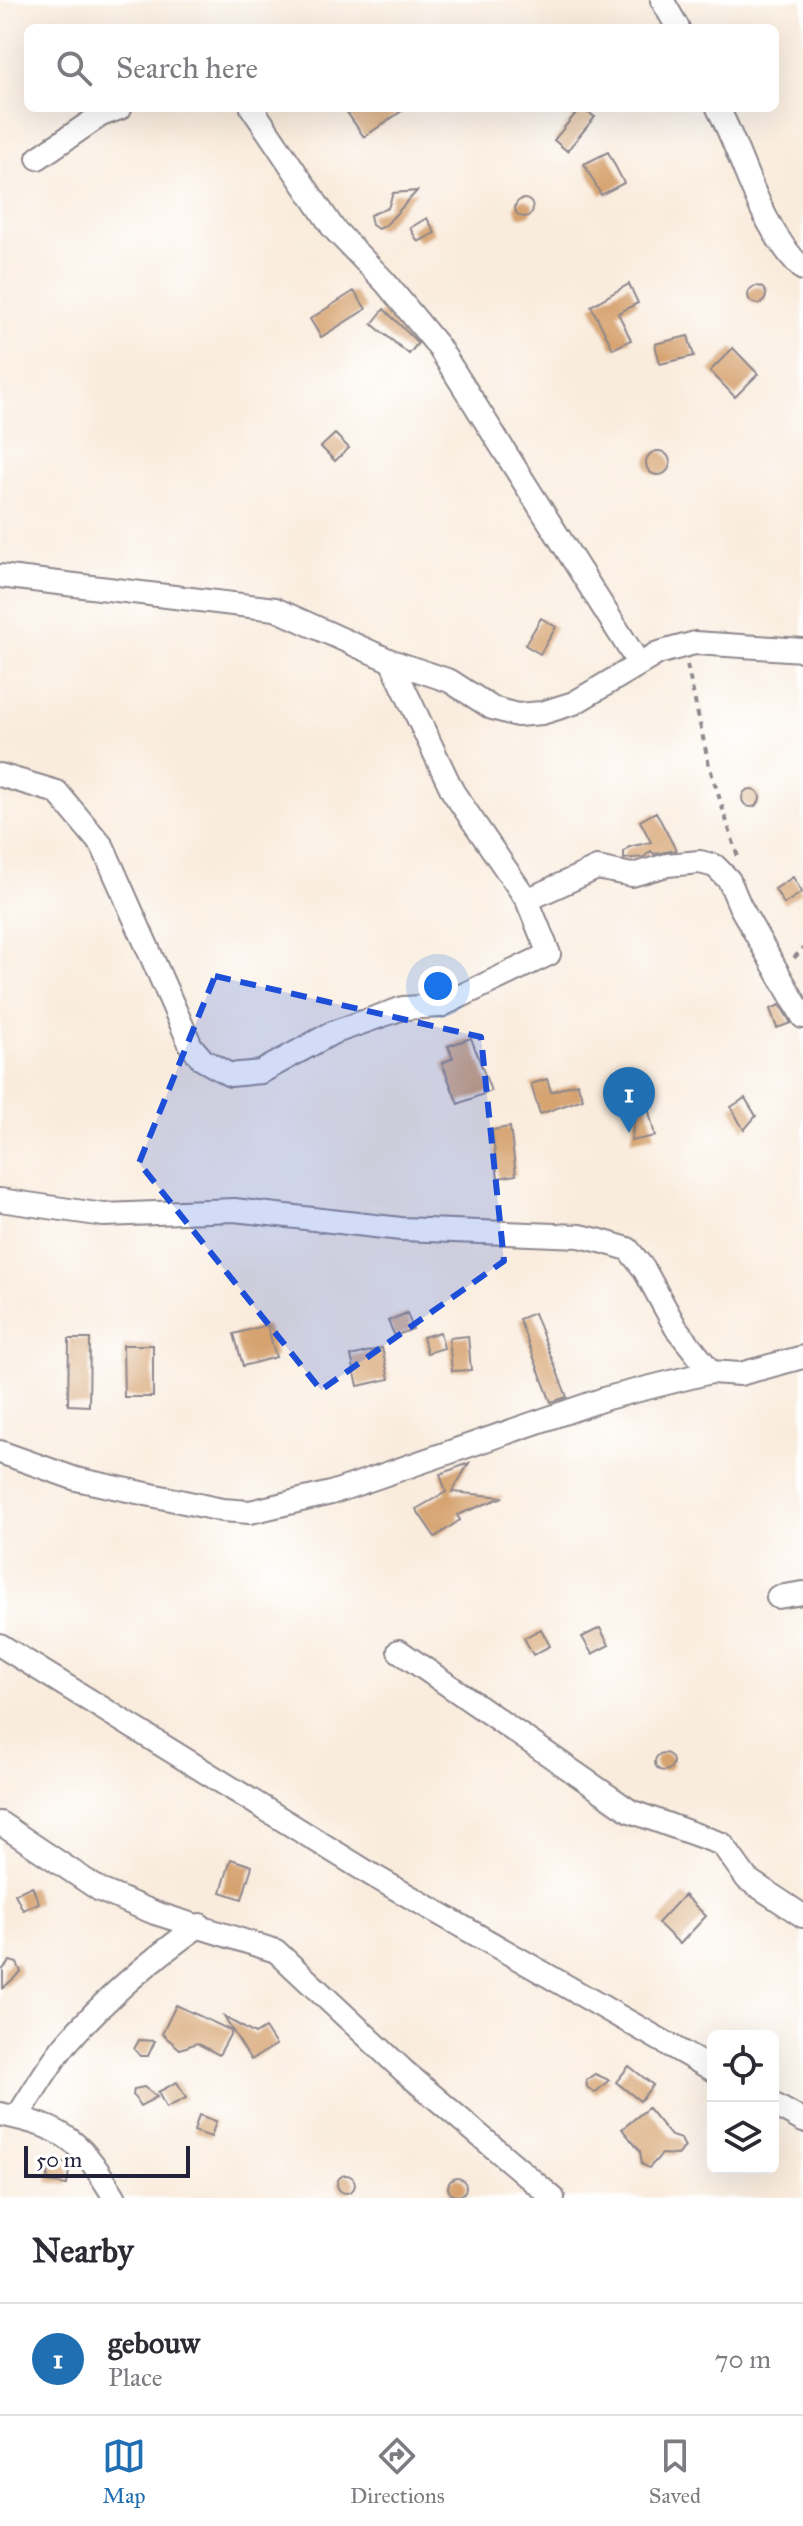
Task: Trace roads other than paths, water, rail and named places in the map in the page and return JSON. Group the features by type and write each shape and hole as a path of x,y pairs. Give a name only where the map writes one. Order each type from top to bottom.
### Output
{"street":[{"path":"662,0 676,24"},
{"path":"38,158 109,112"},
{"path":"255,112 333,228 385,282 438,346 639,664"},
{"path":"720,112 767,219 782,244 803,269"},
{"path":"0,576 275,609 391,661 450,681 492,708 517,715 542,713 574,703 658,653 695,643 744,644 802,654"},
{"path":"0,775 57,792 103,847 191,1046 203,1060 230,1075 261,1072 332,1033 403,1008 440,1006 549,954 527,900 453,792 391,661"},
{"path":"527,900 597,868 632,875 667,865 700,862 715,866 729,880 740,906 803,1017"},
{"path":"0,1200 104,1215 234,1210 401,1229 580,1236 601,1241 628,1249 644,1269 676,1328 711,1372"},
{"path":"0,1452 76,1479 222,1510 250,1512 331,1493 607,1398 711,1372 740,1374 803,1357"},
{"path":"778,1597 803,1593"},
{"path":"0,1645 372,1875 707,2067"},
{"path":"399,1651 630,1811 722,1844 747,1879 803,1916"},
{"path":"0,1823 100,1890 155,1913 276,1951 404,2071 553,2198"},
{"path":"115,2198 89,2154 60,2130 8,2115 64,2046 118,1988 151,1959 200,1925"},
{"path":"779,2107 803,2121"}],"place":[{"name":"gebouw","path":"629,1133"}]}
